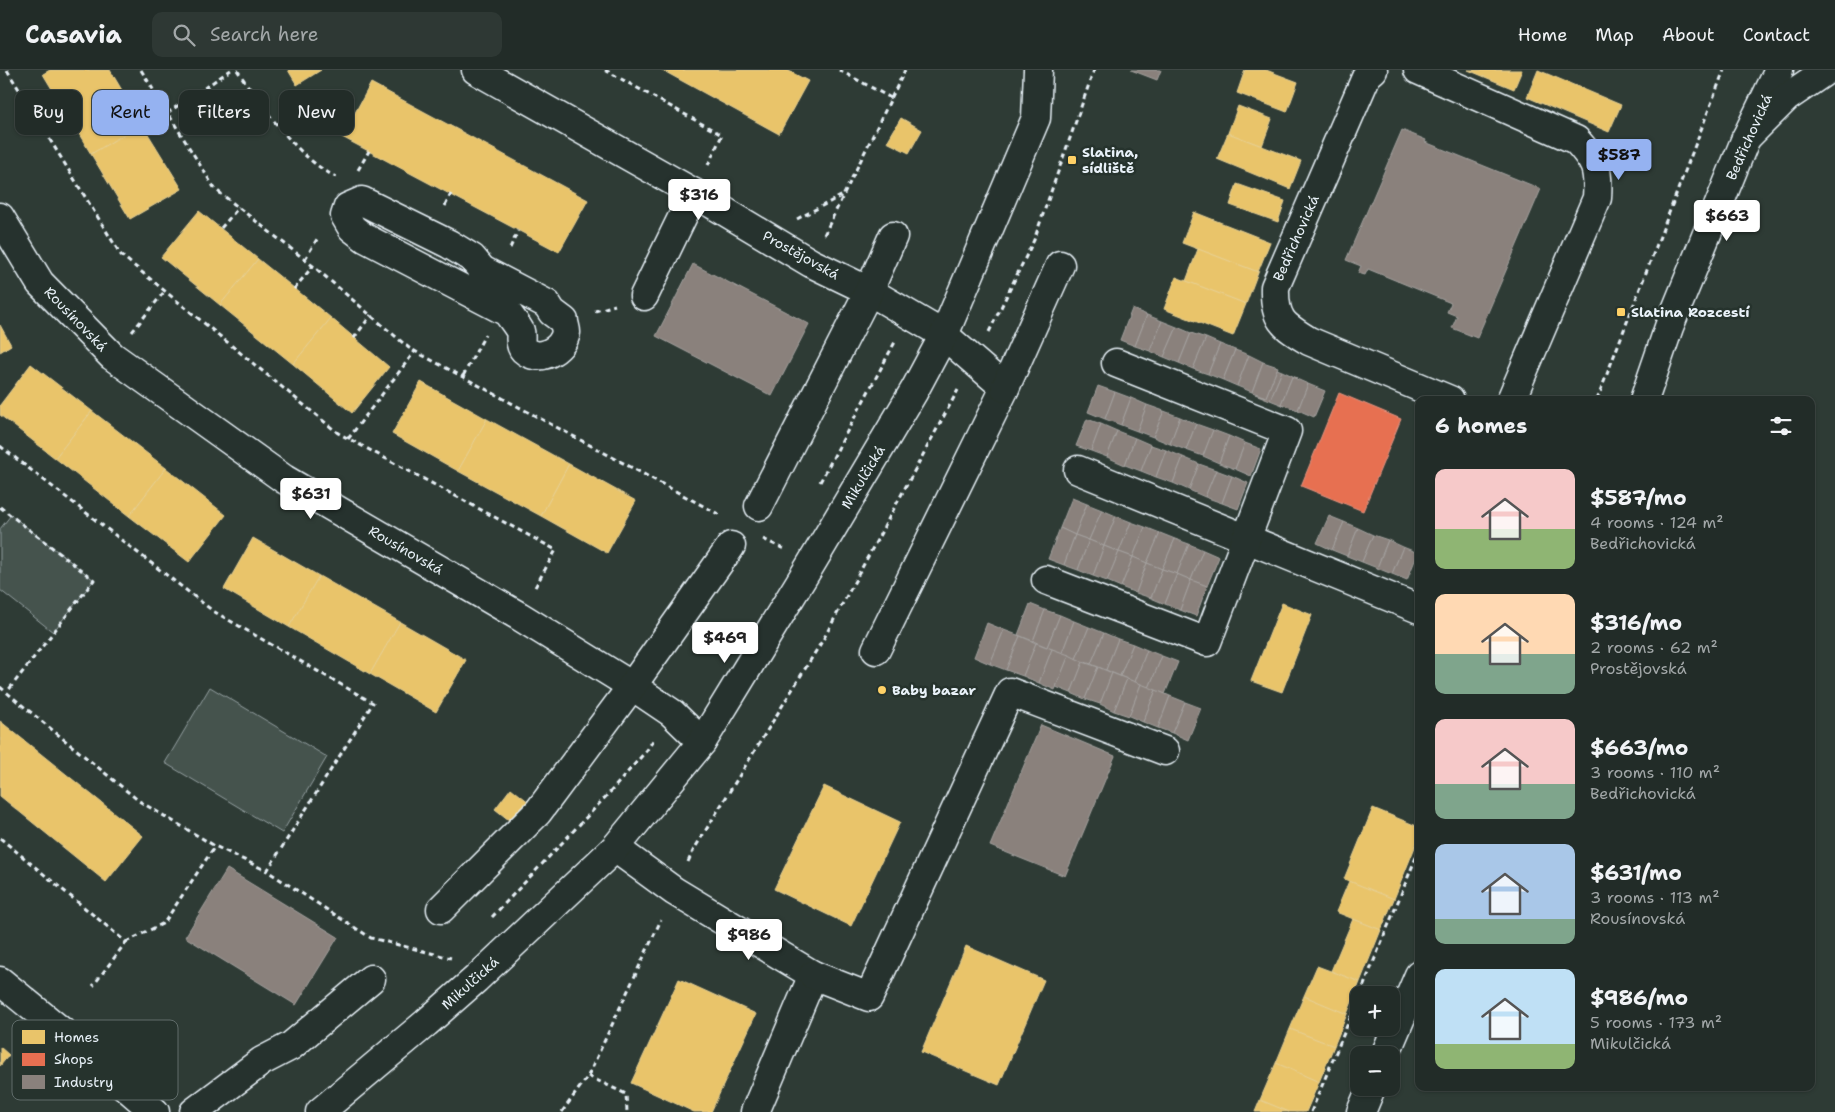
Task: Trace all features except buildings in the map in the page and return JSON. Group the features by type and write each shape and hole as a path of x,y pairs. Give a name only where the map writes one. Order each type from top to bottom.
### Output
{"street":[{"name":"Prostějovská","path":"476,70 694,193 811,263 869,291 944,334 1005,388"},
{"name":"Mikulčická","path":"320,1112 462,992 615,848 702,742 811,564 914,390 944,334 1036,118 1038,70"},
{"path":"1036,118 1055,70"},
{"name":"Bedřichovická","path":"1373,70 1367,75 1274,287 1274,303 1279,316 1288,328 1309,340 1441,396"},
{"path":"1418,70 1576,140 1592,157 1598,177 1597,198 1513,396"},
{"name":"Bedřichovická","path":"1645,396 1669,328 1746,138 1779,70"},
{"path":"1746,138 1786,98 1827,70"},
{"path":"644,296 694,193"},
{"path":"453,247 362,201 348,207 345,216 352,228 366,238 438,276 515,311 547,304 552,312 564,321 566,332 560,345 554,352 536,355 524,350 521,344 515,311 472,258 453,247"},
{"name":"Rousínovská","path":"0,217 40,283 112,356 284,479 519,616 632,686 672,713 702,742"},
{"path":"390,251 405,223"},
{"path":"759,506 869,291 893,236"},
{"path":"438,276 453,247"},
{"path":"876,650 1005,388 1060,265"},
{"path":"1046,580 1206,642 1287,431 1116,363"},
{"path":"1078,470 1415,607"},
{"path":"441,909 538,812 632,686 731,546"},
{"path":"615,848 674,891 813,974 869,997 1010,692 1165,751"},
{"path":"755,1112 813,974"},
{"path":"194,1112 262,1061 291,1046 371,979"},
{"path":"0,981 48,1020"},
{"path":"1389,1046 1415,985"},
{"path":"1361,1112 1368,1096"},
{"path":"141,1100 155,1112"}],"path":[{"path":"7,70 121,255 338,433 556,550 519,616"},
{"path":"141,70 153,90"},
{"path":"169,112 231,70"},
{"path":"605,70 722,135 694,193"},
{"path":"839,70 891,98"},
{"path":"811,263 905,70"},
{"path":"562,1112 588,1076 693,851 824,638 975,362 1034,240 1094,70"},
{"path":"1599,396 1724,70"},
{"path":"169,116 215,189 313,266 414,351 712,511"},
{"path":"765,235 843,195"},
{"path":"221,228 239,207"},
{"path":"294,289 313,266"},
{"path":"112,356 164,292"},
{"path":"354,338 371,316"},
{"path":"348,439 414,351"},
{"path":"0,446 213,612 373,703 266,871"},
{"path":"0,507 94,580 6,692"},
{"path":"0,687 139,801 216,846 266,871 371,938 452,958"},
{"path":"485,924 630,770 647,750 672,713"},
{"path":"0,838 126,942"},
{"path":"93,986 126,942 164,922 216,846"},
{"path":"1363,986 1415,860"},
{"path":"1311,1112 1350,1018"},
{"path":"588,1076 626,1094 627,1112"}],"shaded area":[{"path":"11,515 94,580 53,632 0,590 0,529"},
{"path":"210,687 327,757 282,833 165,763"}],"place":[{"name":"Slatina, sídliště","path":"1072,160"},
{"name":"Slatina Rozcestí","path":"1621,312"},
{"name":"Baby bazar","path":"882,690"}]}
